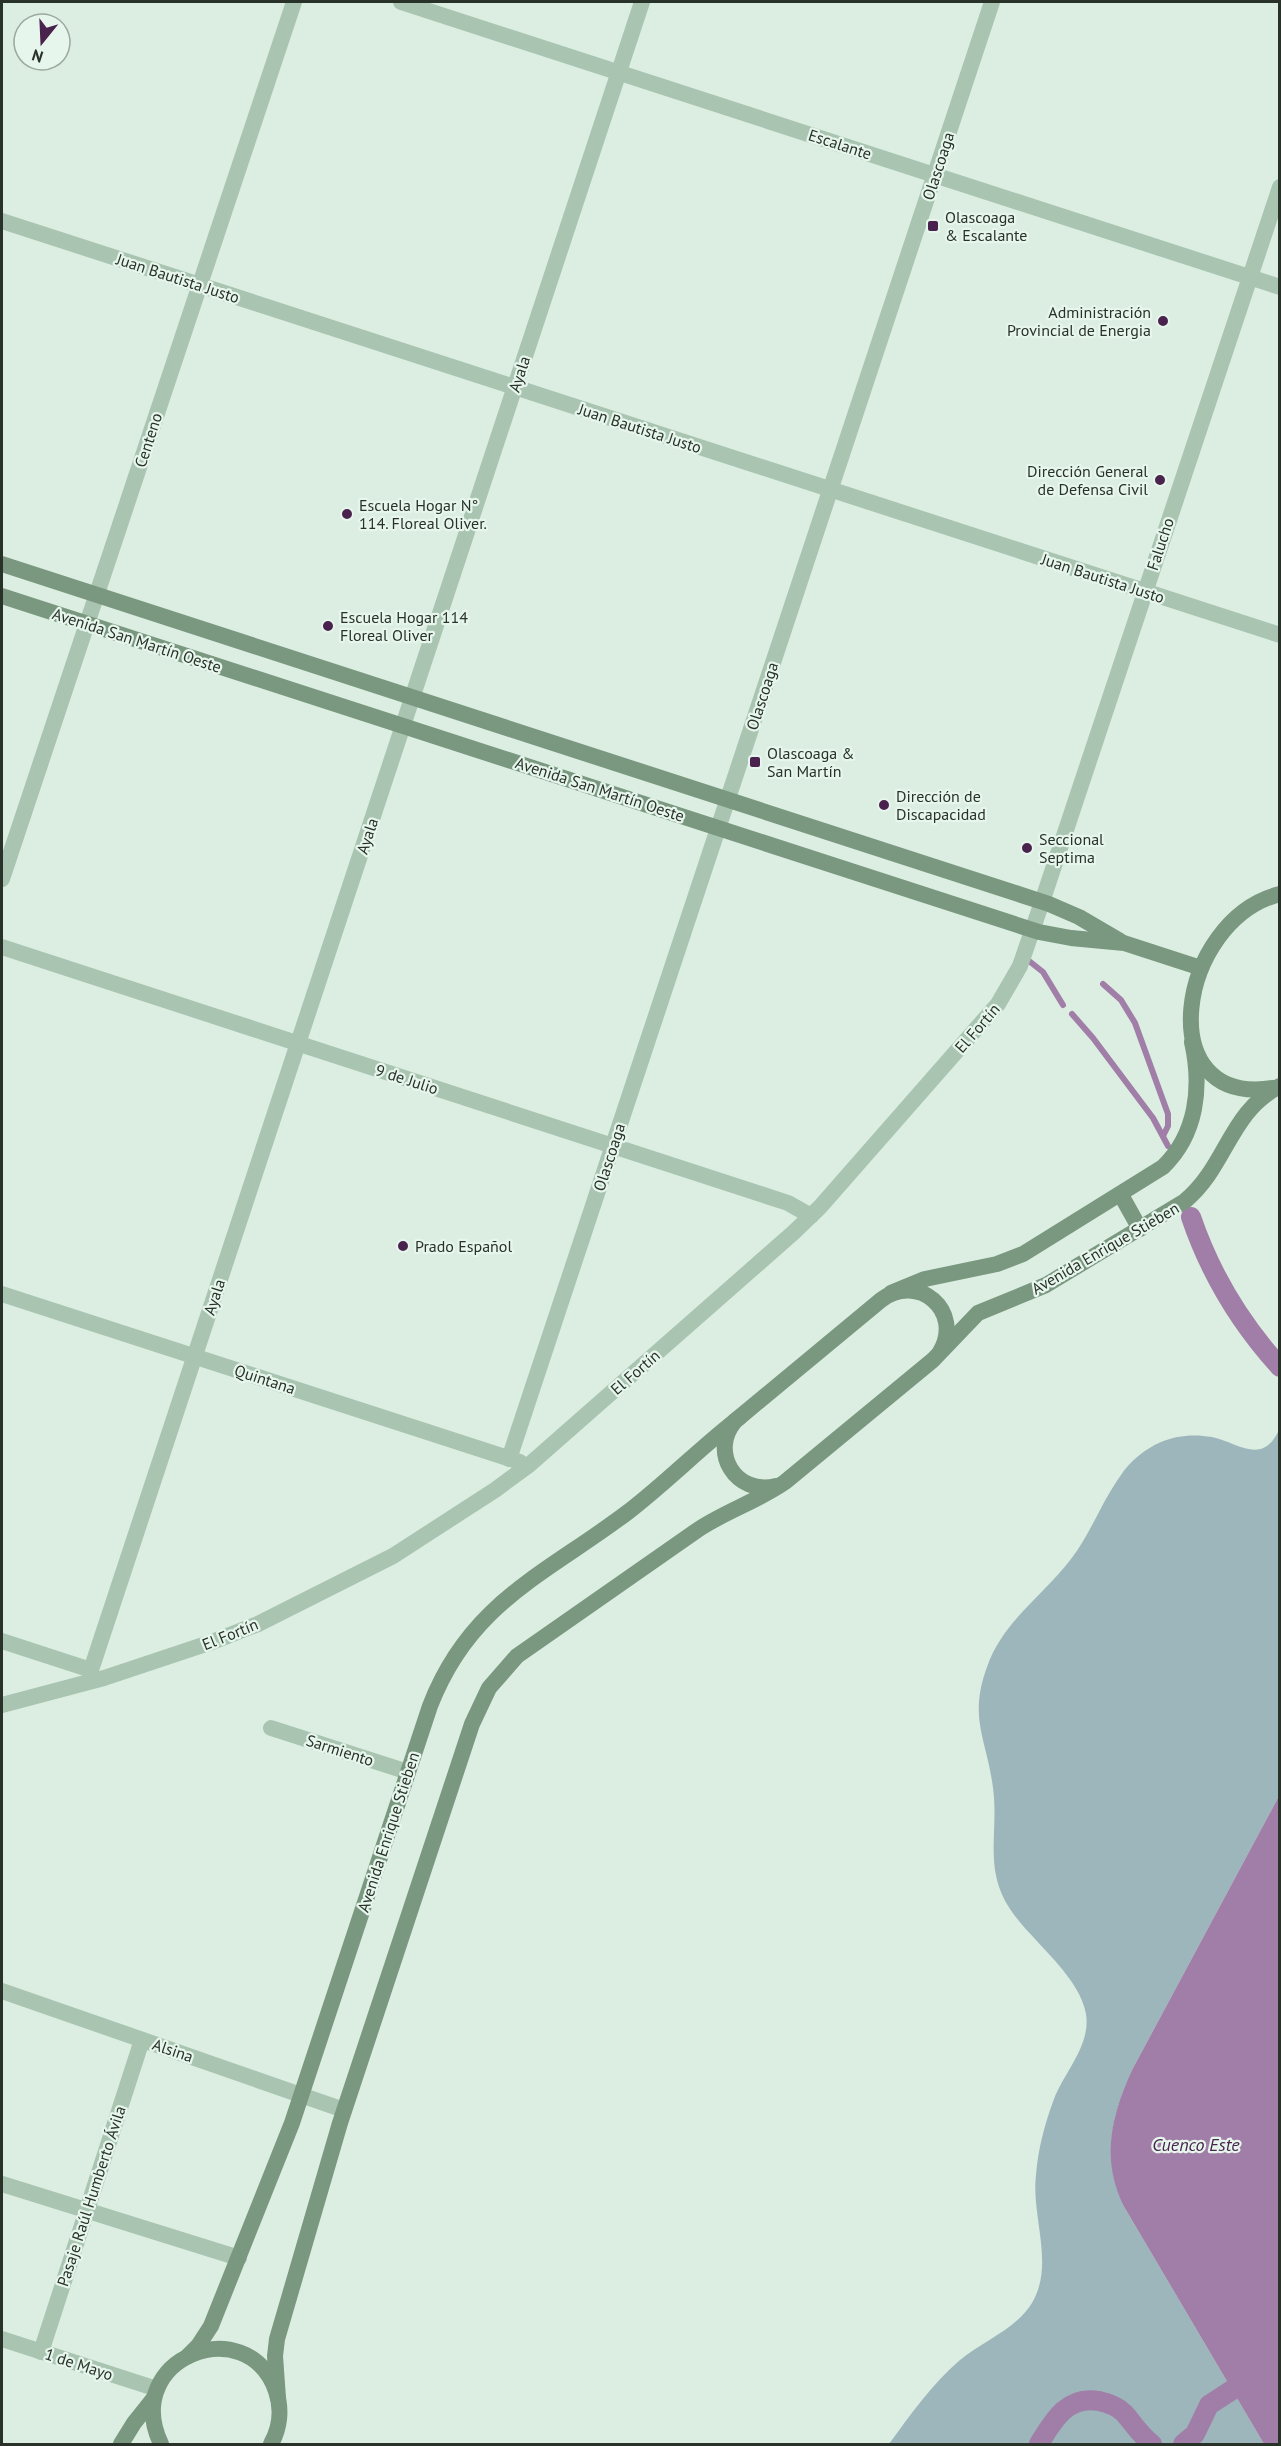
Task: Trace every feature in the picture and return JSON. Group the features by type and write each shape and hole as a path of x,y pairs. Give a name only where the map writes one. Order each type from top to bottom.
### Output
{"main road":[{"name":"Avenida San Martín Oeste","path":"2,564 1042,902 1072,913 1124,943 1201,968"},
{"name":"Avenida San Martín Oeste","path":"2,596 1032,930 1071,938 1124,943"},
{"path":"891,1293 926,1279 997,1264 1015,1257 1121,1195 1163,1167 1180,1149 1193,1117 1197,1092 1197,1067 1190,1023 1191,1005 1201,968 1215,942 1230,922 1280,888"},
{"path":"1261,900 1280,894"},
{"path":"1192,1042 1206,1066 1226,1082 1254,1089 1280,1086"},
{"name":"Avenida Enrique Stieben","path":"271,2445 280,2419 275,2356 277,2339 344,2110 468,1735 482,1700 493,1682 506,1666 527,1647 709,1523 765,1495 785,1482 933,1360 978,1312 1046,1285 1177,1207 1200,1187 1213,1170 1249,1109 1264,1095 1280,1086"},
{"path":"1121,1195 1140,1229"},
{"name":"Avenida Enrique Stieben","path":"121,2445 166,2373 188,2356 203,2340 211,2326 301,2095 430,1706 442,1677 461,1646 483,1619 509,1596 629,1512 891,1293 903,1290 916,1291 927,1296 941,1309 946,1320 946,1339 933,1360"},
{"name":"Avenida Enrique Stieben","path":"740,1417 728,1431 724,1444 725,1458 730,1471 740,1480 759,1488 772,1487 785,1482"},
{"name":"Avenida Enrique Stieben","path":"188,2356 218,2349 238,2353 264,2370 278,2398"},
{"path":"155,2393 153,2425 161,2445"}],"street":[{"name":"Centeno","path":"2,879 294,2"},
{"name":"Escalante","path":"401,2 1280,287"},
{"name":"Ayala","path":"93,1676 195,1356 642,2"},
{"name":"Olascoaga","path":"509,1459 992,2"},
{"name":"Falucho","path":"1042,902 1280,187"},
{"name":"Juan Bautista Justo","path":"2,221 1280,635"},
{"name":"El Fortín","path":"2,1705 235,1633 344,1581 410,1546 529,1465 811,1216 998,1004 1016,976 1042,902"},
{"name":"9 de Julio","path":"2,947 788,1203 811,1216"},
{"name":"Quintana","path":"2,1294 529,1465"},
{"path":"2,1641 93,1676"},
{"name":"Sarmiento","path":"271,1728 408,1772"},
{"name":"Alsina","path":"2,1990 344,2110"},
{"name":"Pasaje Raúl Humberto Ávila","path":"41,2352 142,2040"},
{"path":"2,2184 238,2258"},
{"name":"1 de Mayo","path":"2,2339 155,2393"}],"shaded area":[{"path":"1279,1430 1279,1796 1132,2070 1118,2105 1111,2153 1123,2205 1264,2444 889,2444 922,2400 950,2369 1017,2320 1032,2303 1039,2288 1042,2272 1035,2191 1040,2146 1054,2099 1081,2047 1087,2025 1082,2000 1074,1986 1065,1972 1010,1909 997,1879 994,1864 993,1788 979,1715 979,1701 987,1667 994,1651 1013,1622 1071,1559 1085,1539 1114,1485 1138,1456 1161,1442 1186,1436 1212,1437 1257,1450 1272,1441"}],"water":[{"name":"Cuenco Este","path":"1279,1796 1280,2444 1264,2444 1123,2205 1112,2171 1111,2137 1119,2104 1132,2070"}],"waterway":[{"path":"1024,957 1043,972 1063,1005"},
{"path":"1103,984 1121,1000 1135,1023 1168,1114 1168,1126 1163,1136"},
{"path":"1072,1014 1093,1038 1153,1118 1168,1146"},
{"path":"1191,1217 1207,1258 1239,1315 1280,1367"},
{"path":"1183,2444 1195,2434 1209,2405 1232,2390"},
{"path":"1039,2444 1062,2412 1078,2402 1088,2400 1118,2408 1152,2444"}],"place":[{"name":"Olascoaga & Escalante","path":"933,226"},
{"name":"Administración Provincial de Energia","path":"1163,321"},
{"name":"Dirección General de Defensa Civil","path":"1160,480"},
{"name":"Escuela Hogar N° 114. Floreal Oliver.","path":"347,514"},
{"name":"Escuela Hogar 114 Floreal Oliver","path":"328,626"},
{"name":"Olascoaga & San Martín","path":"755,762"},
{"name":"Dirección de Discapacidad","path":"884,805"},
{"name":"Seccional Septima","path":"1027,848"},
{"name":"Prado Español","path":"403,1246"}]}
